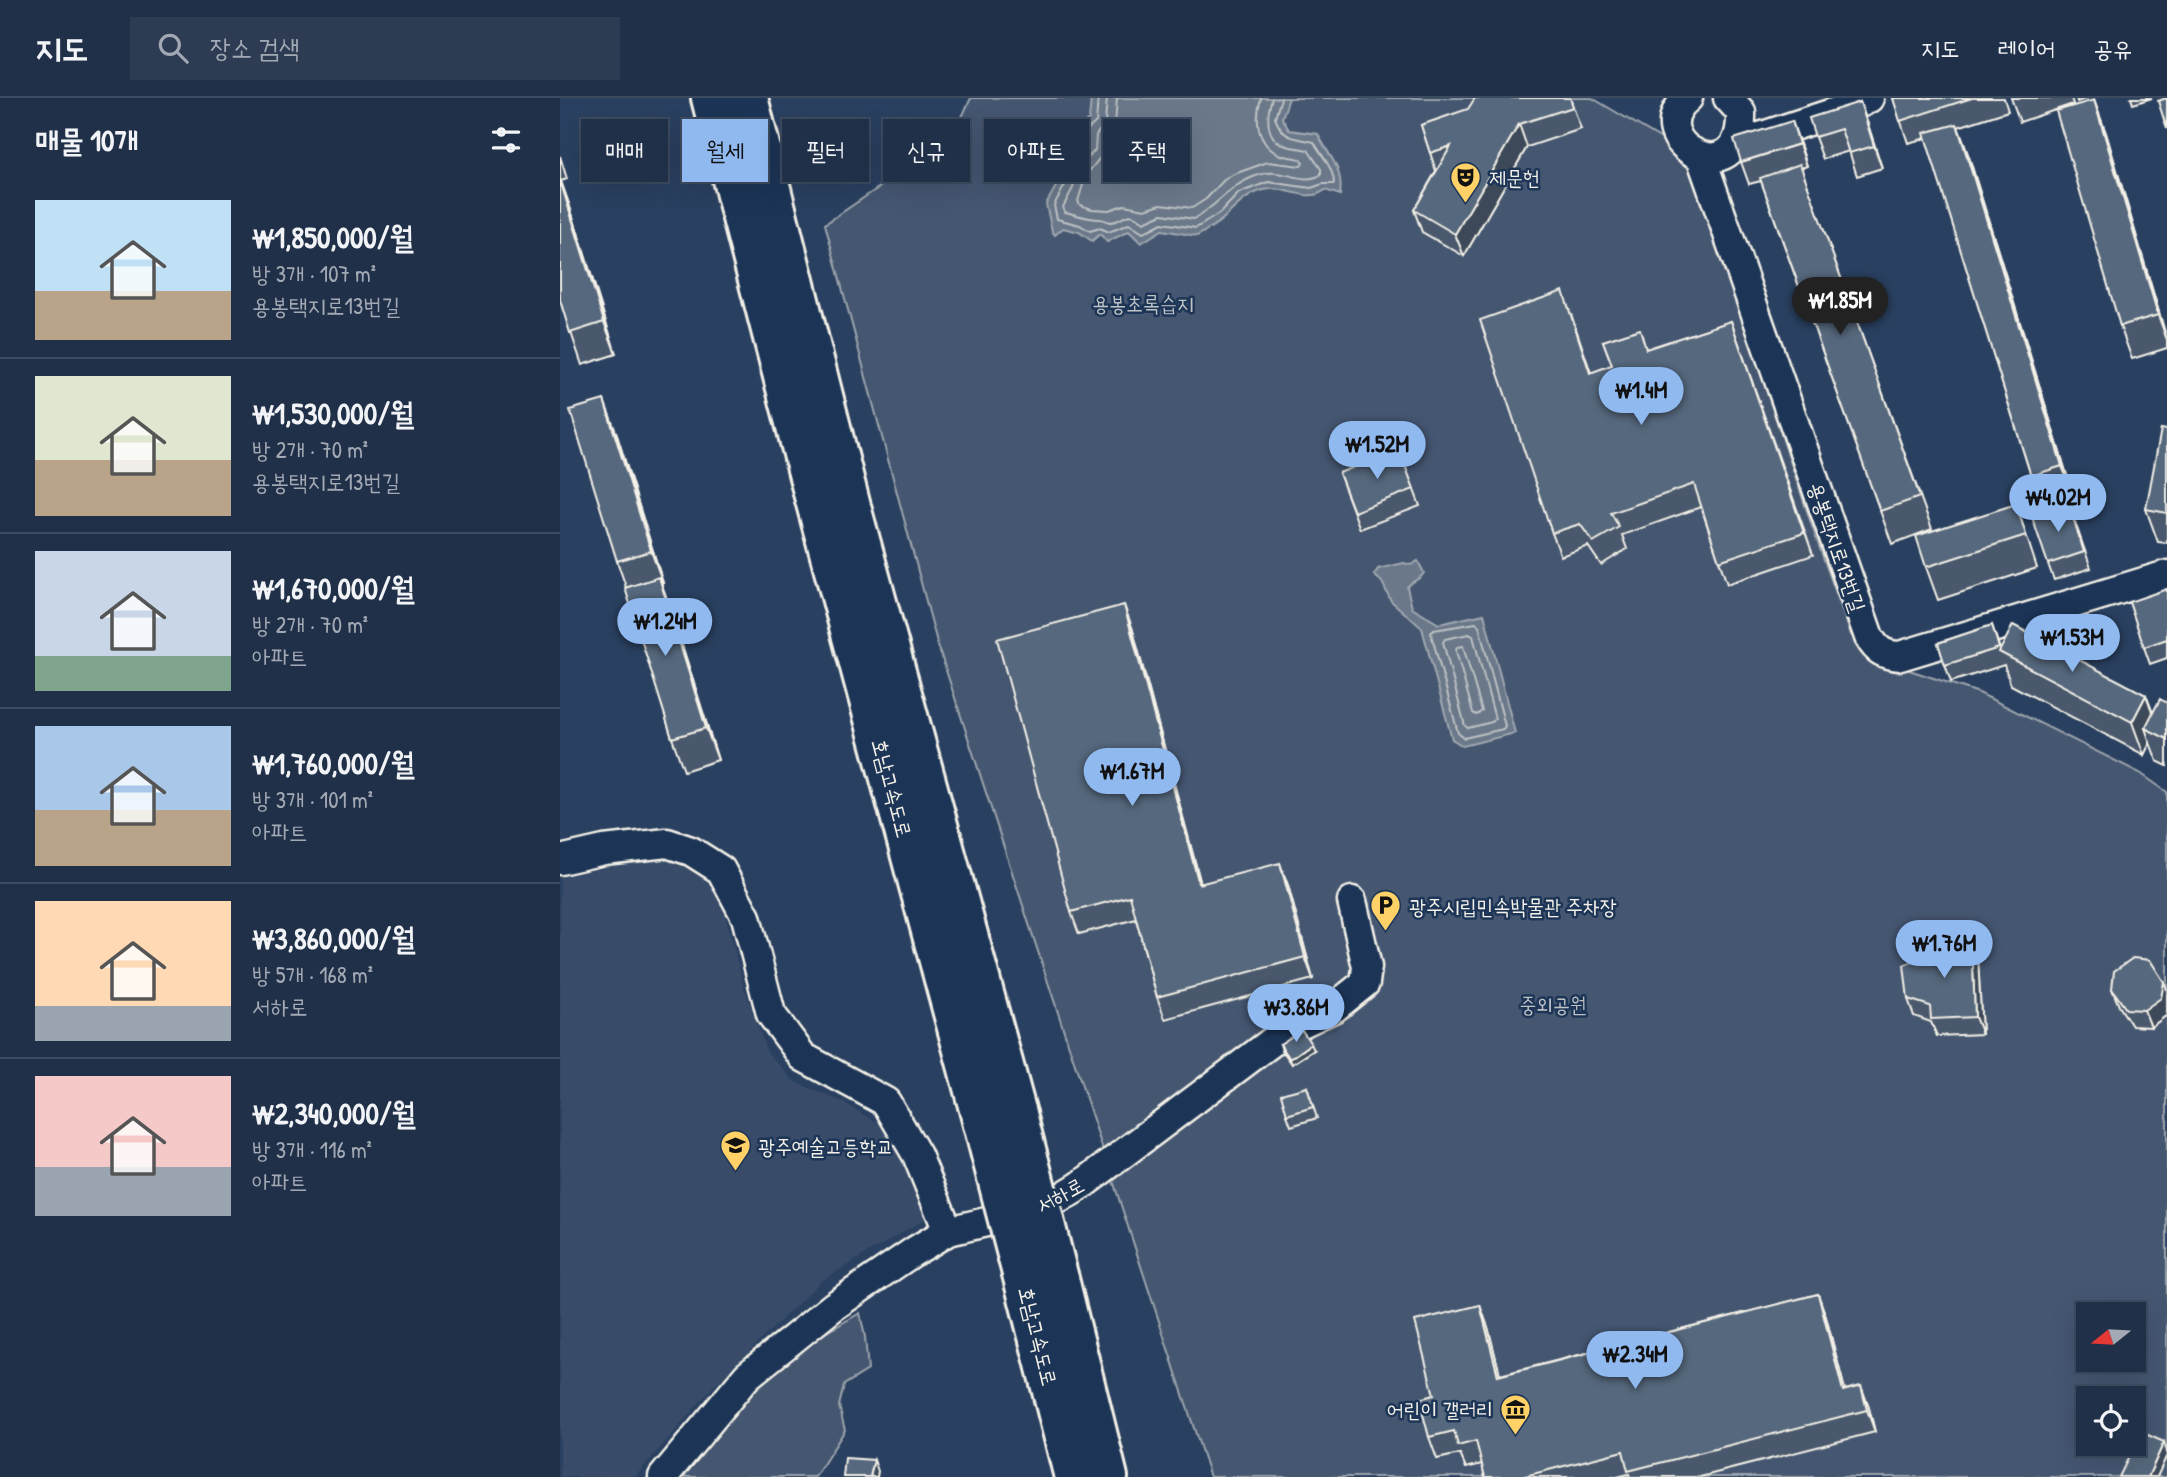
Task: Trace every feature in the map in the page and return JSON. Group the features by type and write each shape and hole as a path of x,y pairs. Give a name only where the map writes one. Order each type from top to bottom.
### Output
{"highway":[{"name":"호남고속도로","path":"712,98 813,492 1000,1119"},
{"name":"호남고속도로","path":"748,98 1042,1282 1108,1477"},
{"name":"호남고속도로","path":"1042,1282 1074,1477"}],"street":[{"path":"1735,105 1763,116 1774,115 1817,98"},
{"path":"1677,103 1677,135 1690,153 1701,157 1721,155 1734,145 1869,98"},
{"path":"1734,145 1741,132 1735,105"},
{"name":"용봉택지로13번길","path":"1701,157 1874,647 1885,655 1900,656 2167,575"},
{"path":"560,860 604,850 667,843 691,851 721,870 746,917 771,1014 803,1057 886,1102 917,1155 948,1231"},
{"name":"서하로","path":"663,1477 747,1376 834,1306 913,1251 948,1231 1042,1209 1080,1186 1289,1030 1335,1007 1365,984 1367,967 1352,901"}],"shaded area":[{"name":"광주예술고등학교","path":"663,856 685,862 709,882 723,906 745,990 767,1052 795,1082 843,1102 889,1130 930,1216 821,1281 713,1387 635,1477 560,1477 560,877"}],"green space":[{"name":"중외공원","path":"971,98 1592,98 1687,154 1851,635 1888,663 1979,693 2140,773 2167,792 2167,1477 1210,1477 938,646 825,224 887,182 970,182 970,119 961,119"},
{"path":"860,1313 868,1370 844,1385 839,1406 845,1430 815,1477 676,1477 753,1381 801,1347"}],"water":[{"path":"1091,98 1289,98 1282,118 1289,130 1318,134 1338,170 1340,195 1325,190 1312,195 1278,189 1257,192 1245,199 1219,223 1197,236 1162,230 1141,243 1129,231 1107,242 1100,234 1092,241 1079,232 1063,228 1055,235 1046,204 1058,182 1089,182"},
{"path":"1418,561 1424,573 1407,587 1412,608 1439,624 1484,614 1515,733 1463,746 1452,739 1422,628 1391,601 1382,582 1374,575 1378,569 1404,563 1411,565"}],"building":[{"path":"1475,98 1570,98 1573,107 1519,124 1455,234 1414,210 1451,146 1430,153 1421,125 1468,109"},
{"path":"1893,98 1972,98 1900,121"},
{"path":"2167,98 2167,129 2158,101"},
{"path":"2094,100 2158,315 2120,326 2056,111"},
{"path":"1860,102 1874,146 1849,153 1841,129 1815,137 1809,118"},
{"path":"1792,121 1799,144 1741,162 1734,139"},
{"path":"1957,124 2062,466 2031,476 1924,133"},
{"path":"1800,164 1920,497 1880,511 1760,178"},
{"path":"560,180 604,322 570,333 560,300"},
{"path":"1563,291 1590,373 1612,365 1603,341 1640,329 1646,349 1731,321 1804,533 1719,561 1694,484 1611,513 1619,527 1593,542 1580,524 1552,533 1480,320"},
{"path":"604,400 651,551 617,561 570,410"},
{"path":"2161,429 2167,430 2167,513 2146,509"},
{"path":"1399,450 1414,489 1354,512 1339,473"},
{"path":"2016,504 2026,535 1926,567 1916,536"},
{"path":"2069,505 2084,552 2048,564 2032,517"},
{"path":"659,577 706,728 672,738 625,588"},
{"path":"2167,589 2167,639 2144,647 2129,602"},
{"path":"1124,605 1199,884 1280,863 1305,957 1157,997 1130,896 1071,912 997,639"},
{"path":"1992,625 1999,648 1945,665 1938,643"},
{"path":"2013,625 2146,695 2132,722 1999,652"},
{"path":"2160,699 2167,703 2167,739 2145,728"},
{"path":"1972,940 1975,1017 1931,1019 1930,1006 1908,999 1904,965 1928,956 1927,942"},
{"path":"2133,958 2150,960 2164,982 2161,998 2144,1010 2126,1009 2112,989 2114,971"},
{"path":"1302,1030 1311,1044 1290,1059 1280,1044"},
{"path":"1307,1087 1313,1107 1287,1115 1281,1094"},
{"path":"1818,1294 1843,1391 1861,1386 1867,1410 1628,1471 1623,1451 1521,1477 1485,1477 1476,1441 1458,1446 1454,1431 1429,1437 1419,1399 1434,1395 1415,1321 1480,1305 1498,1376"},
{"path":"2146,1434 2164,1442 2148,1477 2119,1477 2129,1456 2146,1456"},
{"path":"845,1458 874,1460 870,1477 843,1477"}],"place":[{"name":"제문헌","path":"1466,204"},
{"name":"광주시립민속박물관 주차장","path":"1386,933"},
{"name":"광주예술고등학교","path":"735,1173"},
{"name":"어린이 갤러리","path":"1516,1436"}],"park label":[{"name":"용봉초록습지","path":"1143,303"}]}
